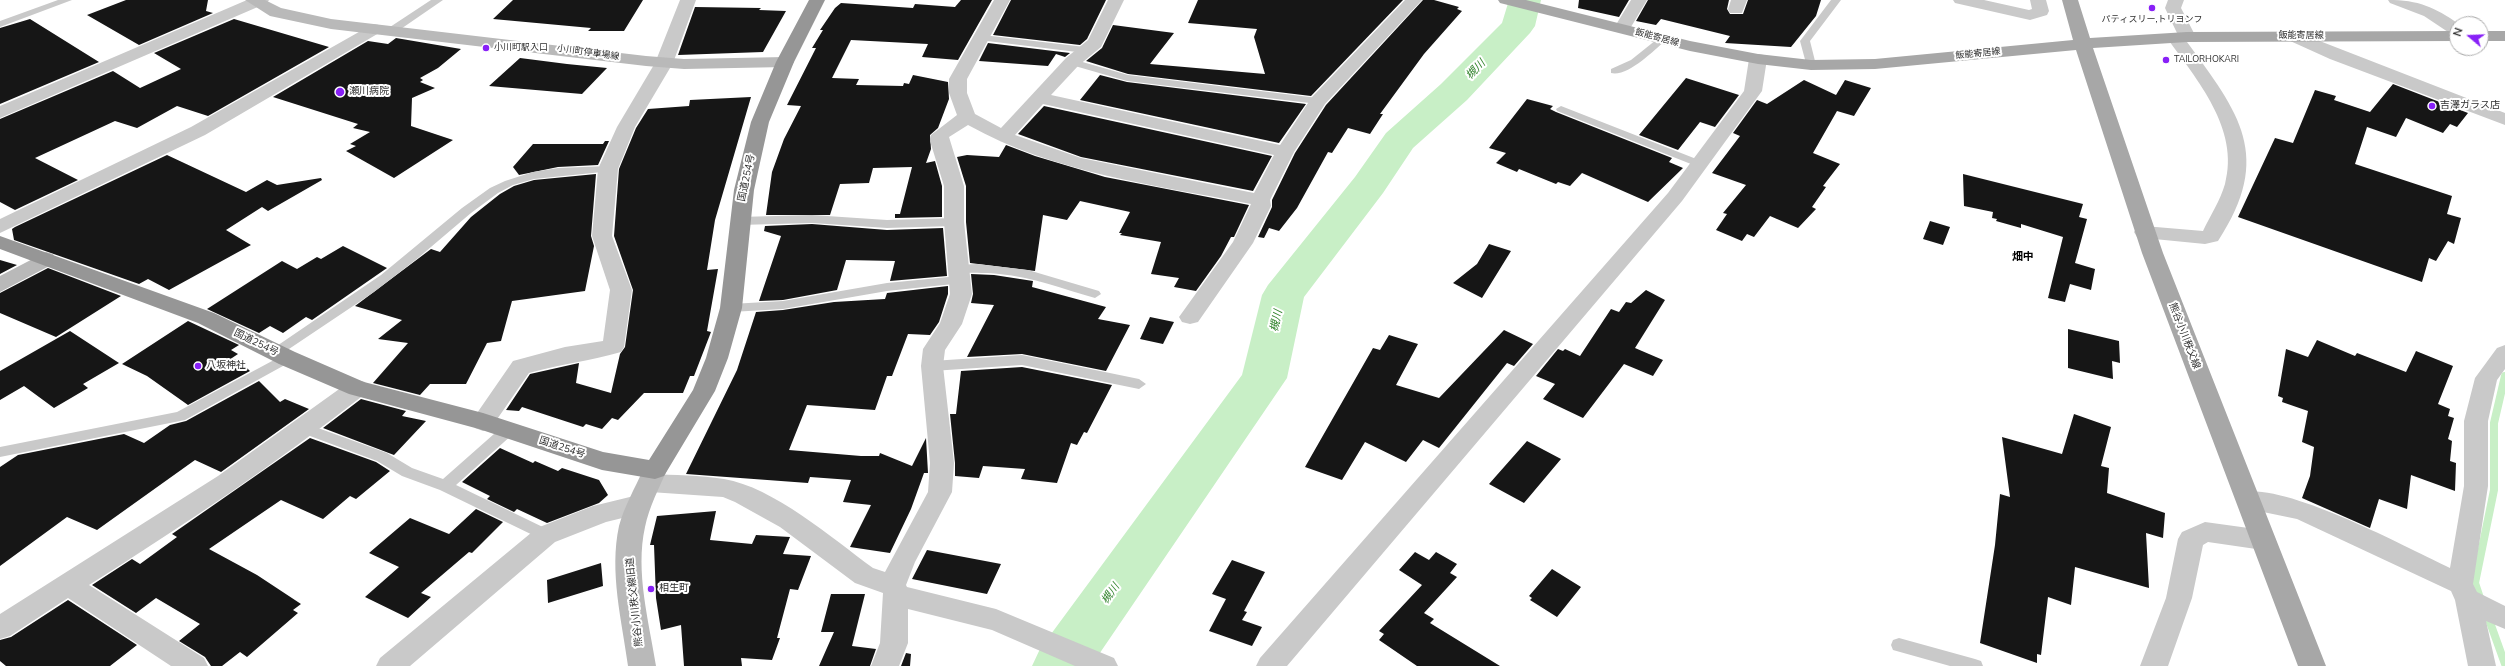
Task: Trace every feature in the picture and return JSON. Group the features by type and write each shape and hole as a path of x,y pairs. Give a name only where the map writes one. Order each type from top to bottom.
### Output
{"highway":[{"name":"国道254号","path":"0,242 206,318 281,355 357,388 484,422 652,476 704,391 726,332 744,190 760,122 785,62 817,0"}],"main road":[{"name":"飯能寄居線","path":"1506,0 1661,39 1758,59 1811,65 1876,64 2082,44 2182,37 2449,36"},
{"name":"熊谷小川秩父線","path":"2070,0 2082,44 2144,232 2312,666"},
{"name":"小川町停車場線","path":"257,1 276,12 301,19 372,29 557,49 664,63 785,62"},
{"path":"2489,36 2505,36"},
{"path":"0,285 46,259"},
{"name":"熊谷小川秩父線旧道","path":"642,666 629,551 631,528 638,505 652,476"}],"street":[{"path":"484,422 521,367 565,355 613,347 621,290 602,236 608,168 626,127 664,63 688,0"},
{"path":"1002,0 983,38 971,53 958,79 958,92 967,117 1003,136 1076,163 1260,200"},
{"path":"1003,136 1072,62 1095,43 1116,0"},
{"path":"1190,317 1243,243 1261,206 1260,200 1285,152 1318,102 1414,0"},
{"path":"1622,28 1638,0"},
{"path":"1961,0 2030,14 2041,11 2038,0"},
{"path":"2144,232 2205,238 2211,236 2236,182 2239,150 2224,108 2182,37 2173,8 2176,0"},
{"path":"2396,0 2430,12 2449,25"},
{"path":"0,113 257,1"},
{"path":"0,227 216,121 372,29"},
{"path":"2294,36 2336,55 2505,119"},
{"path":"1270,666 1675,197 1753,91 1758,59"},
{"path":"1039,98 1285,152"},
{"path":"885,666 894,643 896,590 902,561 940,492 942,463 932,366 934,349 951,324 961,294 954,222 954,186 939,141 940,135 967,117"},
{"path":"2482,666 2464,592 2476,486 2476,421 2486,378 2505,352"},
{"path":"1,627 241,474 307,429 357,388"},
{"path":"652,476 724,488 744,495 789,520 864,576 896,590 996,620 1104,666"},
{"path":"2248,500 2302,510 2464,592 2505,618"},
{"path":"390,666 546,535 602,513 638,505"},
{"path":"2154,666 2179,598 2191,539 2205,532 2264,540"},
{"path":"68,585 194,666"}],"lane":[{"path":"0,24 66,0"},
{"path":"391,31 438,0"},
{"path":"1811,65 1804,41 1836,0"},
{"path":"983,38 1085,50"},
{"path":"1615,71 1635,62 1661,39"},
{"path":"1072,62 1126,78 1318,102"},
{"path":"1560,109 1700,164"},
{"path":"0,452 180,416 281,355 321,323 400,266 489,194 511,182 536,175 608,168"},
{"path":"739,221 812,219 887,224 954,222"},
{"path":"730,308 782,305 958,274 980,267 1016,270 1095,294"},
{"path":"932,366 983,361 1022,360 1139,384"},
{"path":"307,429 382,457 407,472 445,486 546,535"},
{"path":"445,486 508,430"},
{"path":"1899,645 1975,666"}],"building":[{"path":"126,0 208,0 206,11 213,13 139,45 87,15"},
{"path":"513,0 643,0 624,31 588,31 591,28 493,19"},
{"path":"961,0 992,0 958,60 922,57 928,44 851,40 832,78 859,79 856,85 903,86 904,83 909,84 913,75 948,82 949,99 938,128 930,135 931,149 926,163 935,161 942,186 942,217 895,218 895,214 900,214 912,167 873,168 869,183 840,184 830,215 766,215 772,172 784,139 801,106 787,105 816,48 812,48 823,30 820,30 835,8 841,3 913,8 915,4 955,7"},
{"path":"1011,0 1106,0 1087,39 1080,45 993,35"},
{"path":"1198,0 1403,0 1311,96 1128,74 1086,61 1102,48 1113,25 1174,33 1150,64 1265,74 1254,37 1257,29 1188,23"},
{"path":"1423,0 1434,0 1459,7 1457,9 1462,11 1424,54 1380,114 1383,114 1370,134 1348,128 1332,153 1328,152 1297,208 1279,231 1269,228 1264,238 1258,237 1272,207 1272,200 1295,153 1326,105"},
{"path":"1579,0 1629,0 1619,17 1578,8"},
{"path":"1648,0 1729,0 1727,9 1730,14 1743,14 1748,0 1821,0 1816,16 1791,47 1725,43 1730,36 1661,19 1656,25 1636,21"},
{"path":"695,7 761,8 759,10 786,11 763,52 678,55"},
{"path":"30,19 99,62 0,104 0,28"},
{"path":"234,19 329,47 208,116 177,106 137,128 115,121 35,158 78,180 15,210 0,202 0,119 113,71 140,88 181,69 154,53"},
{"path":"396,38 461,49 438,68 420,78 423,80 420,82 435,88 412,98 411,126 453,140 394,178 346,151 356,146 350,144 370,132 353,128 358,124 273,97 368,41 388,44"},
{"path":"988,43 1070,53 1065,57 1056,54 1048,66 979,61"},
{"path":"520,58 607,68 582,94 489,86"},
{"path":"1100,75 1127,82 1306,104 1279,143 1080,100"},
{"path":"1686,78 1739,95 1715,127 1700,122 1678,150 1639,135"},
{"path":"1804,80 1836,95 1845,80 1871,88 1854,116 1837,111 1813,153 1840,164 1823,186 1826,187 1812,207 1816,209 1798,228 1770,216 1754,237 1747,234 1742,241 1716,230 1727,214 1723,213 1746,185 1712,173 1740,136 1733,133 1757,100 1767,104"},
{"path":"2393,84 2468,113 2457,127 2450,124 2443,133 2406,118 2396,137 2367,127 2355,164 2452,196 2447,214 2461,218 2454,244 2448,241 2436,261 2429,258 2422,282 2238,217 2275,138 2293,143 2315,90 2336,96 2334,100 2370,112"},
{"path":"751,97 715,220 707,270 718,269 707,331 711,332 694,376 690,376 683,393 644,393 618,420 612,418 602,429 586,424 583,427 522,407 519,411 506,410 530,374 579,363 576,383 611,393 620,354 625,347 633,290 614,236 619,169 636,128 648,109 689,106 690,100"},
{"path":"1527,99 1553,106 1550,109 1556,112 1672,158 1669,162 1683,168 1648,202 1582,173 1570,186 1558,182 1556,184 1519,169 1517,172 1496,163 1506,153 1489,148"},
{"path":"1044,106 1272,156 1253,191 1081,157 1018,134"},
{"path":"605,141 609,141 598,165 558,167 519,175 513,167 533,144 603,144"},
{"path":"1006,145 1035,156 1105,177 1249,205 1234,237 1231,237 1221,256 1196,291 1174,287 1179,278 1151,274 1161,242 1120,235 1122,233 1119,233 1130,212 1080,201 1067,220 1043,215 1035,271 970,263 966,222 966,186 957,157 967,155 999,157"},
{"path":"167,155 246,192 267,180 277,185 321,178 322,180 268,211 262,207 226,230 251,245 169,290 148,279 139,284 14,240 12,229 15,227"},
{"path":"596,174 591,236 594,246 585,291 512,301 501,341 487,343 466,384 430,384 420,395 373,383 408,343 378,339 402,320 355,306 431,249 440,252 471,217 500,194 514,186 534,180"},
{"path":"1963,174 2083,204 2079,217 2087,219 2075,263 2095,269 2091,290 2070,284 2065,302 2048,298 2063,237 2021,224 2021,228 1996,221 1997,219 1992,218 1993,212 1964,206"},
{"path":"1930,221 1950,227 1943,245 1923,239"},
{"path":"812,224 887,230 943,228 947,276 890,281 895,261 846,260 837,290 783,300 759,301 781,236 764,231 765,226"},
{"path":"1489,244 1511,251 1482,298 1453,283 1477,264"},
{"path":"343,246 387,268 312,320 306,317 283,333 270,326 259,333 207,309 282,261 297,269 317,257 321,259"},
{"path":"0,260 17,265 0,274"},
{"path":"48,268 121,296 56,337 0,313 0,293"},
{"path":"971,274 994,275 1033,281 1032,287 1106,307 1098,319 1130,325 1106,371 1022,354 967,357 994,305 971,303 973,294"},
{"path":"948,286 948,294 939,322 930,335 908,334 892,376 887,376 875,410 807,405 789,450 861,456 879,456 880,453 912,466 926,438 928,473 924,473 911,509 890,553 850,547 871,505 843,502 851,480 810,477 808,483 686,474 737,370 756,312 783,310 834,302 885,299 887,293"},
{"path":"1646,290 1665,300 1635,348 1663,360 1653,376 1624,364 1583,418 1543,399 1555,384 1536,376 1558,349 1563,351 1565,349 1580,356 1611,309 1619,312 1626,302 1631,303"},
{"path":"1150,317 1174,322 1163,344 1140,339"},
{"path":"188,321 239,345 231,350 238,354 232,358 241,362 250,371 188,405 147,376 122,364"},
{"path":"2068,329 2119,341 2120,363 2112,361 2113,379 2068,368"},
{"path":"1504,330 1533,344 1514,366 1507,363 1439,448 1423,440 1406,462 1365,442 1342,480 1305,467 1373,348 1380,350 1389,335 1418,344 1396,385 1439,398"},
{"path":"70,331 119,363 83,384 88,388 54,408 24,386 0,400 0,371"},
{"path":"2317,340 2355,356 2357,353 2406,372 2416,351 2453,366 2438,404 2450,409 2448,416 2454,418 2448,439 2452,441 2450,461 2456,463 2455,491 2411,475 2407,509 2379,499 2370,528 2302,498 2310,476 2314,447 2302,442 2308,411 2282,402 2283,398 2278,396 2286,349 2308,357"},
{"path":"1022,367 1112,385 1087,433 1084,432 1077,445 1071,443 1057,483 1021,479 1025,469 983,466 979,478 955,476 950,414 956,414 961,371"},
{"path":"259,381 280,402 285,399 309,409 221,472 195,460 97,530 67,517 0,566 0,467 18,455 124,434 144,443 170,425 186,421"},
{"path":"361,399 406,411 402,416 426,421 394,455 323,428"},
{"path":"2074,414 2111,427 2101,466 2109,468 2107,493 2165,513 2163,538 2146,533 2149,588 2075,567 2071,605 2048,597 2041,655 2037,654 2037,663 1980,643 1995,545 2000,494 2010,497 2002,437 2062,454"},
{"path":"310,438 376,462 390,471 356,499 350,496 323,519 281,500 209,549 257,575 301,604 293,610 298,613 247,657 240,652 222,666 211,666 205,657 179,641 200,624 156,598 136,613 92,585 132,559 140,564 177,537 172,534"},
{"path":"1527,441 1561,459 1524,503 1489,484"},
{"path":"500,448 533,463 535,461 558,471 562,468 599,480 608,495 599,503 547,523 517,509 514,512 487,499 490,496 462,482"},
{"path":"476,509 503,522 472,553 469,552 421,593 431,597 408,618 365,597 399,567 369,553 410,518 449,534"},
{"path":"716,511 710,540 752,544 756,535 790,537 783,554 811,556 798,590 790,589 777,638 780,638 772,660 741,658 742,666 684,666 681,625 661,630 656,598 654,545 650,545 657,516"},
{"path":"927,550 1001,564 987,594 912,579"},
{"path":"1415,552 1429,560 1436,552 1457,564 1450,573 1457,577 1424,613 1434,619 1430,623 1500,666 1417,666 1379,640 1384,634 1379,631 1422,585 1399,570"},
{"path":"1232,560 1265,572 1244,611 1247,612 1242,620 1262,627 1252,646 1209,631 1226,599 1212,594"},
{"path":"601,563 603,586 548,603 547,580"},
{"path":"1552,569 1581,587 1557,617 1530,600 1532,598 1529,596"},
{"path":"831,594 865,594 852,646 876,649 870,666 819,666 834,632 821,632"},
{"path":"68,600 137,645 110,666 6,666 0,661 0,640 11,637"},
{"path":"906,653 911,654 910,666 901,666"}],"waterway":[{"name":"槻川","path":"1060,666 1264,378 1283,295 1369,185 1399,141 1454,92 1518,26 1525,0"},
{"path":"2481,601 2475,583 2494,490 2494,423 2505,376"},
{"path":"2487,614 2505,664"}],"place":[{"name":"パティスリー,トリヨンフ","path":"2152,8"},
{"name":"小川町駅入口","path":"486,48"},
{"name":"TAILORHOKARI","path":"2166,60"},
{"name":"瀬川病院","path":"340,92"},
{"name":"吉澤ガラス店","path":"2432,106"},
{"name":"八坂神社","path":"198,366"},
{"name":"相生町","path":"651,589"}],"district":[{"name":"畑中","path":"2023,257"}]}
